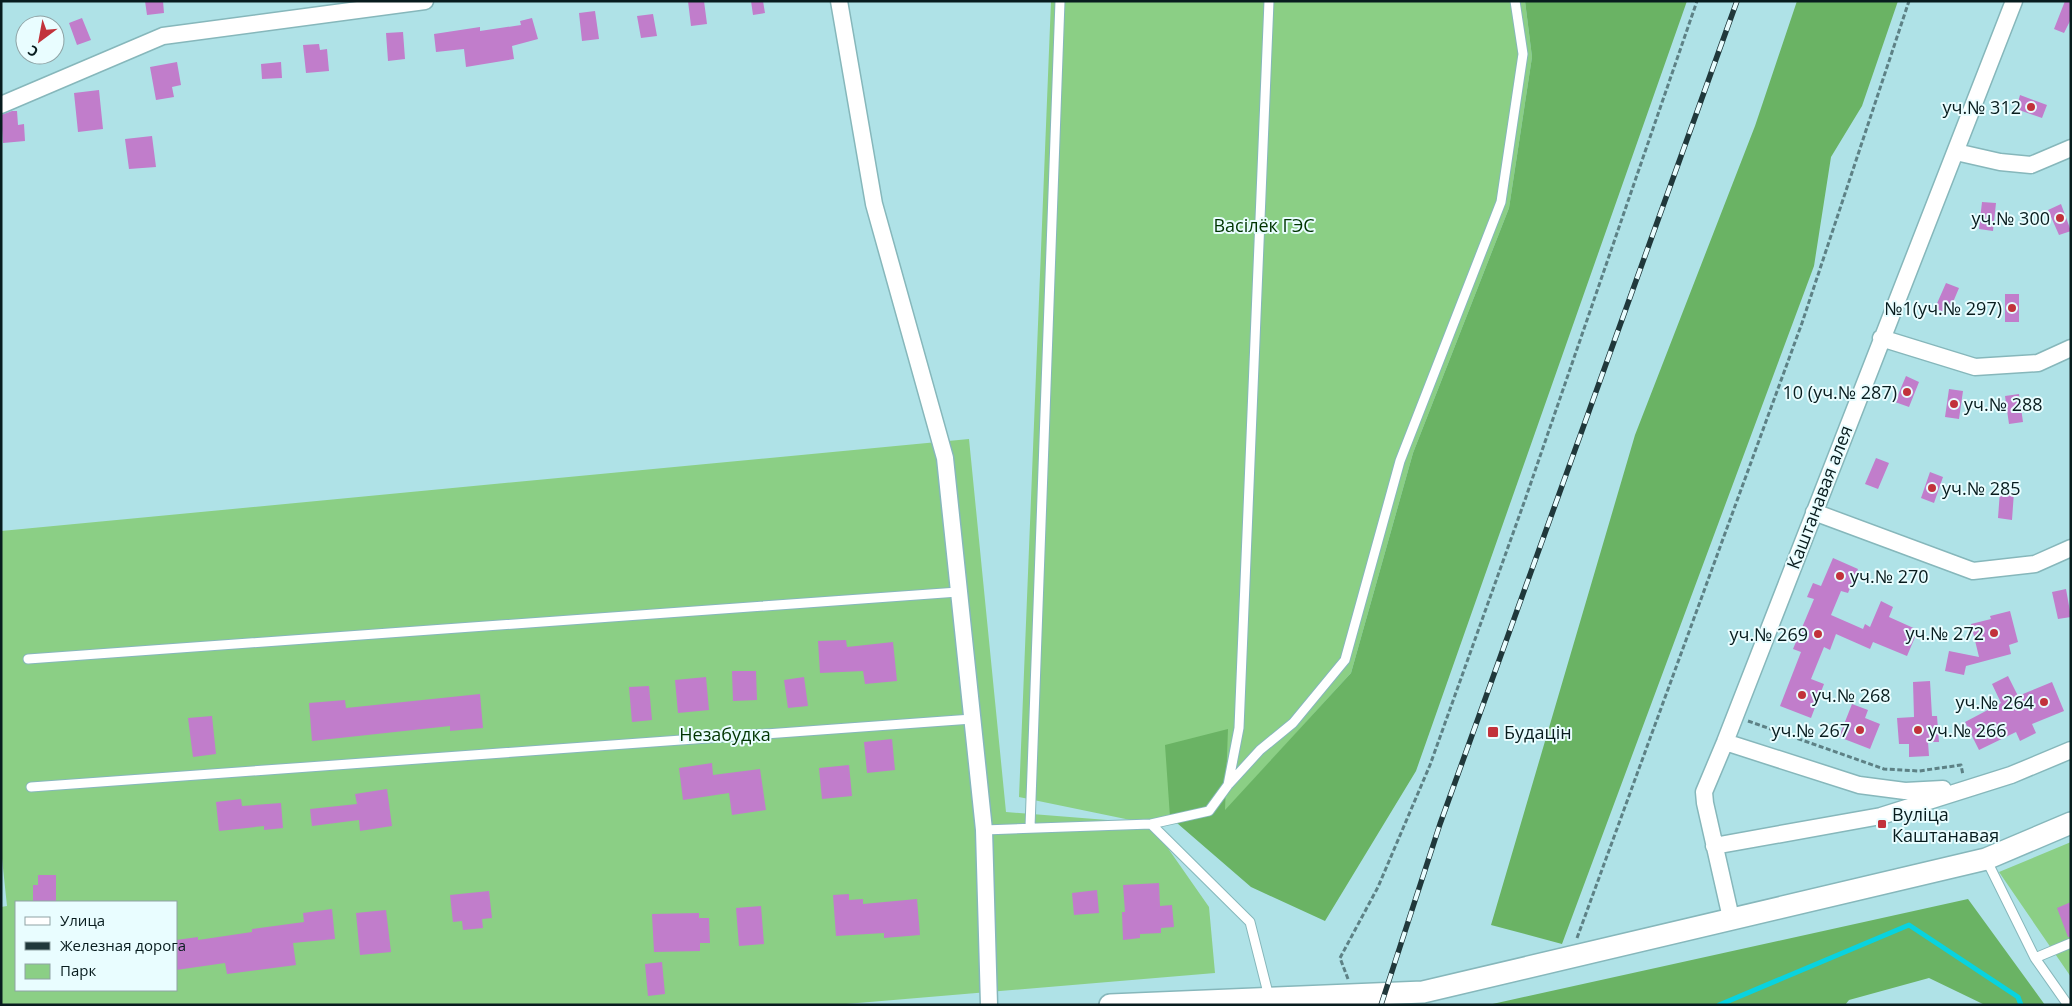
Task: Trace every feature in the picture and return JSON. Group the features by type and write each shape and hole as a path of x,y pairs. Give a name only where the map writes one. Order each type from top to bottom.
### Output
{"street":[{"path":"1,105 163,36 425,1"},
{"path":"839,1 874,204 945,458 984,830 988,1005"},
{"name":"Каштанавая алея","path":"1731,918 1714,846 1704,792 2014,1"},
{"path":"1956,152 2000,162 2031,165 2071,148"},
{"path":"1881,338 1975,367 2038,362 2071,348"},
{"path":"1814,512 1973,571 2035,564 2071,548"},
{"path":"1725,742 1860,785 1904,791 2011,775 2071,750"},
{"path":"1714,846 1881,816 1965,783"},
{"path":"1110,1005 1269,997 1307,1000 1354,995 1421,998 1570,957 1986,859 2071,823"}],"lane":[{"path":"1030,827 1060,1"},
{"path":"1228,785 1239,728 1269,1"},
{"path":"984,830 1151,824 1210,811 1228,785 1260,750 1293,723 1345,660 1400,461 1501,202 1523,54 1515,1"},
{"path":"28,659 958,592"},
{"path":"31,786 972,719"},
{"path":"1151,824 1250,922 1269,997"},
{"path":"1986,859 2035,958 2068,1005"},
{"path":"2035,958 2071,943"}],"path":[{"path":"1354,995 1340,958 1378,887 1430,765 1526,497 1697,1"},
{"path":"1570,957 1658,721 1802,323 1909,1"},
{"path":"1735,716 1884,769 1919,771 1961,765 1965,783"}],"green space":[{"name":"Незабудка","path":"1051,1 1525,1 1532,57 1509,208 1413,453 1351,673 1225,811 1151,824 1209,907 1215,973 834,1005 1,1005 1,907 7,906 1,849 1,531 969,439 1006,812 1145,823 1019,797"},
{"path":"1525,1 1687,1 1416,771 1325,921 1251,887 1170,817 1165,745 1228,729 1225,810 1351,673 1413,453 1509,208 1532,57"},
{"path":"1797,1 1898,1 1862,106 1831,157 1814,266 1562,944 1491,925 1635,435 1755,126"},
{"path":"2071,842 2071,977 1999,872"},
{"path":"1968,899 2045,1005 1985,1005 1929,978 1849,1000 1845,1005 1488,1005"}],"building":[{"path":"145,1 163,1 164,13 147,15"},
{"path":"688,1 704,1 707,24 691,26"},
{"path":"751,1 763,1 765,13 753,15"},
{"path":"2065,1 2071,1 2071,19 2064,33 2054,29"},
{"path":"595,11 599,39 582,41 579,13"},
{"path":"653,14 657,36 641,38 637,16"},
{"path":"82,18 91,40 77,45 69,23"},
{"path":"532,18 538,39 512,46 514,59 466,67 464,49 436,52 434,34 480,27 480,31 521,25 520,21"},
{"path":"403,32 405,59 388,61 386,33"},
{"path":"319,44 320,50 327,49 329,71 306,73 303,45"},
{"path":"177,62 181,85 172,87 174,97 156,100 150,67"},
{"path":"281,62 282,78 262,79 261,64"},
{"path":"99,90 103,129 78,132 74,93"},
{"name":"уч.№ 312","path":"2020,95 2047,105 2042,118 2016,109"},
{"path":"17,111 18,125 24,124 25,141 3,143 1,115"},
{"path":"152,136 156,167 129,169 125,139"},
{"path":"1982,202 1996,203 1993,231 1979,229"},
{"name":"уч.№ 300","path":"2061,204 2071,231 2059,235 2048,210"},
{"path":"1946,283 1959,288 1948,314 1935,308"},
{"name":"№1(уч.№ 297)","path":"2005,294 2019,294 2019,322 2005,322"},
{"name":"10 (уч.№ 287)","path":"1906,376 1919,382 1909,407 1895,402"},
{"name":"уч.№ 288","path":"1949,389 1963,391 1959,419 1945,417"},
{"path":"2019,394 2023,422 2009,424 2005,396"},
{"path":"1876,458 1889,463 1878,489 1865,484"},
{"name":"уч.№ 285","path":"1930,472 1943,477 1934,503 1921,498"},
{"path":"2000,491 2014,492 2012,520 1998,518"},
{"path":"1833,558 1858,569 1848,593 1841,591 1831,615 1863,629 1865,624 1870,627 1881,601 1893,607 1889,617 1918,630 1907,656 1873,642 1870,649 1836,634 1830,650 1824,647 1811,679 1824,684 1811,718 1780,706 1801,652 1793,649 1814,599 1807,597 1813,583 1821,586"},
{"path":"2066,589 2071,617 2058,619 2052,592"},
{"name":"уч.№ 272","path":"2010,611 2018,642 2009,645 2011,654 1966,666 1964,675 1945,671 1949,651 1979,657 1971,624 1991,619 1990,616"},
{"path":"846,640 847,647 893,642 897,681 865,684 863,671 820,673 818,641"},
{"path":"732,671 756,671 757,700 733,701"},
{"path":"2008,676 2018,696 2052,682 2064,711 2032,724 2036,733 2020,741 2016,732 1979,750 1965,722 2001,703 1992,684"},
{"path":"706,677 709,710 678,713 675,680"},
{"path":"804,677 808,706 788,708 784,680"},
{"name":"уч.№ 266","path":"1930,681 1932,716 1937,716 1939,742 1928,742 1929,756 1909,757 1909,744 1899,744 1897,718 1914,717 1913,682"},
{"path":"649,686 652,720 632,722 629,687"},
{"path":"480,694 483,728 450,731 450,726 312,741 309,703 345,700 346,708"},
{"name":"уч.№ 267","path":"1852,704 1868,710 1865,718 1880,724 1870,749 1839,737"},
{"path":"212,716 216,754 193,757 188,718"},
{"path":"892,739 895,770 867,773 864,742"},
{"path":"712,763 713,775 760,769 766,810 732,815 729,793 683,800 679,768"},
{"path":"849,765 852,796 822,799 819,768"},
{"path":"387,789 392,826 360,831 359,820 312,826 310,809 357,804 355,794"},
{"path":"241,799 242,806 281,803 283,828 264,830 264,826 219,831 216,802"},
{"path":"38,875 56,875 56,901 33,901 33,885 38,885"},
{"path":"1159,883 1160,906 1172,905 1174,927 1161,928 1161,933 1140,934 1140,938 1123,940 1122,912 1125,912 1123,885"},
{"path":"1097,890 1099,913 1074,915 1072,893"},
{"path":"489,891 492,918 482,919 483,928 463,930 462,921 453,922 450,895"},
{"path":"849,894 849,900 863,899 863,904 917,899 920,935 884,938 884,933 836,936 833,895"},
{"path":"2071,902 2071,937 2068,937 2057,908"},
{"path":"761,906 764,944 739,946 736,908"},
{"path":"332,909 335,939 293,943 296,965 227,974 225,963 178,970 178,940 198,937 198,940 252,932 252,929 304,922 303,913"},
{"path":"386,910 391,952 360,955 356,913"},
{"path":"699,913 699,918 709,918 710,943 700,943 700,951 654,952 652,914"},
{"path":"662,962 665,994 648,996 645,964"}],"waterway":[{"path":"1719,1005 1909,925 2018,997 2021,1005"}],"railway":[{"path":"1381,1005 1440,824 1737,1"}],"place":[{"name":"уч.№ 312","path":"2031,107"},
{"name":"уч.№ 300","path":"2060,218"},
{"name":"№1(уч.№ 297)","path":"2012,308"},
{"name":"10 (уч.№ 287)","path":"1907,392"},
{"name":"уч.№ 288","path":"1954,404"},
{"name":"уч.№ 285","path":"1932,488"},
{"name":"уч.№ 270","path":"1840,576"},
{"name":"уч.№ 272","path":"1994,633"},
{"name":"уч.№ 269","path":"1818,634"},
{"name":"уч.№ 268","path":"1802,695"},
{"name":"уч.№ 264","path":"2044,702"},
{"name":"уч.№ 267","path":"1860,730"},
{"name":"уч.№ 266","path":"1918,730"},
{"name":"Будацін","path":"1493,732"},
{"name":"Вуліца Каштанавая","path":"1882,824"}],"park label":[{"name":"Васілёк ГЭС","path":"1264,225"}]}
